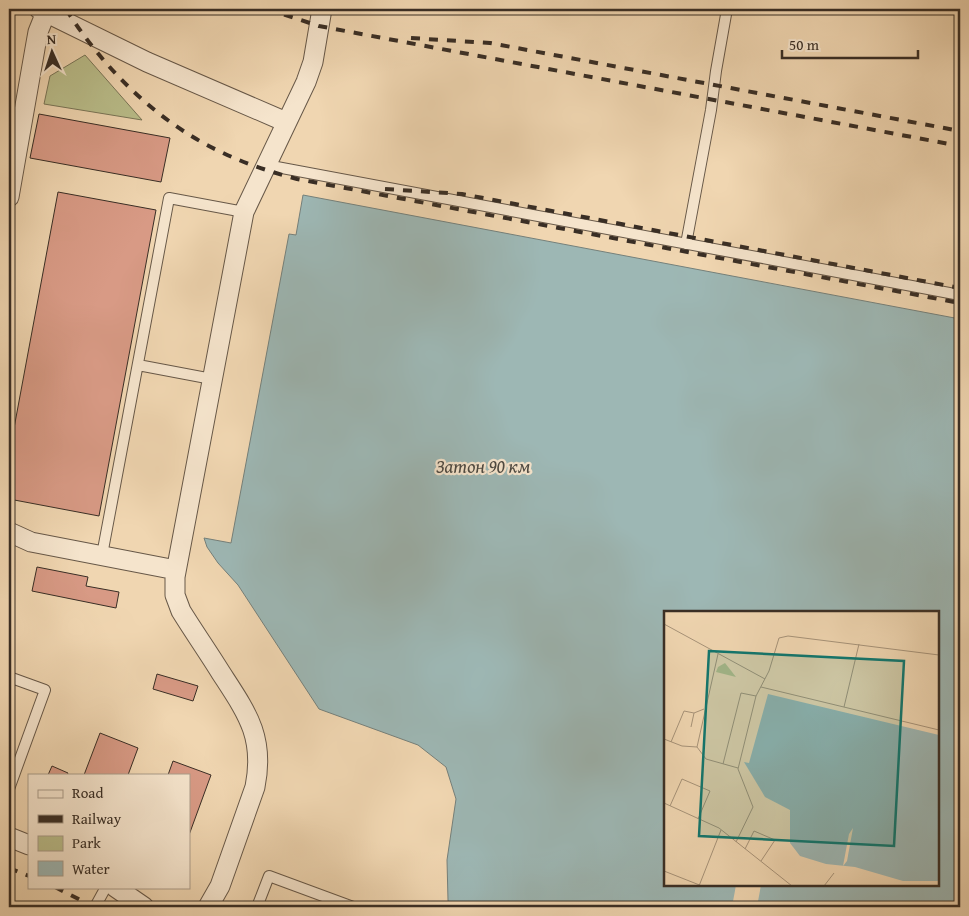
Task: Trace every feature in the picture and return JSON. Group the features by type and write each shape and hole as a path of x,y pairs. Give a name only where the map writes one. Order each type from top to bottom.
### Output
{"street":[{"path":"208,907 220,886 255,787 257,748 253,729 245,710 177,603 174,586 176,570 244,212 306,82 312,62 322,9"},
{"path":"9,197 42,11 147,62 286,122"},
{"path":"9,532 31,542 176,570"},
{"path":"9,837 28,845"},
{"path":"116,888 144,907"}],"lane":[{"path":"686,244 711,110 727,9"},
{"path":"266,165 960,295"},
{"path":"102,555 170,198 244,212"},
{"path":"138,366 212,380"},
{"path":"9,677 45,690 9,789"},
{"path":"257,907 269,876 353,907"},
{"path":"95,907 105,888"}],"green space":[{"path":"85,55 142,120 44,104 50,76"}],"water":[{"name":"Затон 90 км","path":"303,195 960,319 960,907 449,907 447,860 456,799 446,767 418,745 319,709 238,585 218,563 207,547 204,538 231,543 289,234 296,235"}],"pier":[{"path":"736,886 761,886 757,907 732,907"}],"building":[{"path":"39,114 170,138 161,182 30,158"},
{"path":"58,192 156,210 99,516 9,499 9,455"},
{"path":"37,567 88,577 86,586 119,592 116,608 32,591"},
{"path":"157,674 198,686 193,701 153,689"},
{"path":"100,733 138,748 128,774 84,774"},
{"path":"173,761 211,775 190,832 190,774 168,774"},
{"path":"52,766 68,773 68,774 48,774"}],"railway":[{"path":"66,9 114,72 154,109 197,140 268,171 297,179 960,303"},
{"path":"267,9 319,26 960,146"},
{"path":"411,38 490,43 960,131"},
{"path":"385,189 462,194 960,288"},
{"path":"9,868 28,876"},
{"path":"57,888 94,907"}]}
